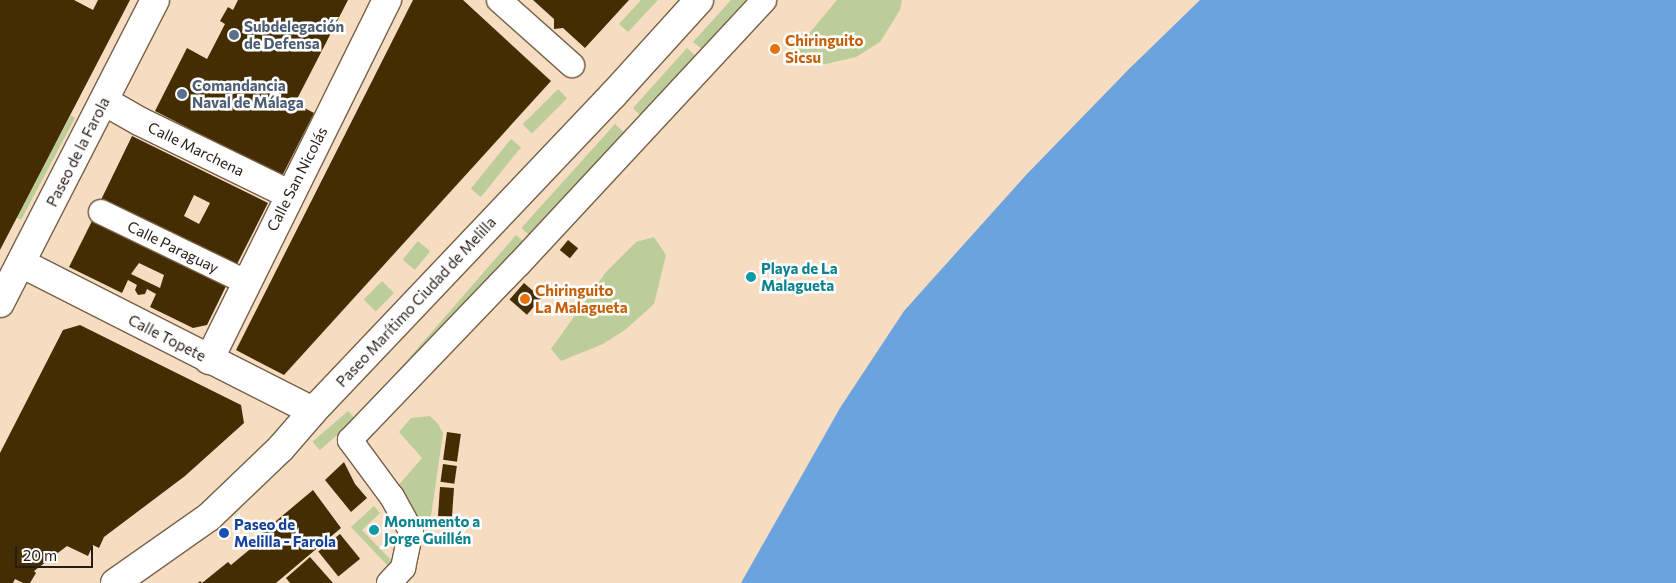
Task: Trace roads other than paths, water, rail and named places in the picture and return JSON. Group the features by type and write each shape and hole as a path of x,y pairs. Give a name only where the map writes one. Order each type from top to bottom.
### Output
{"street":[{"name":"Paseo de la Farola","path":"0,303 155,0"},
{"name":"Calle San Nicolás","path":"209,360 289,194 387,0"},
{"path":"499,0 572,65"},
{"name":"Paseo Marítimo Ciudad de Melilla","path":"114,583 209,517 282,448 314,410 600,109 699,0"},
{"path":"389,583 403,568 411,531 392,498 350,440 519,264 764,0"},
{"name":"Calle Marchena","path":"104,101 139,121 289,194"},
{"name":"Calle Paraguay","path":"101,212 246,282"},
{"name":"Calle Topete","path":"21,263 209,360 314,410"}],"water":[{"path":"1200,0 1676,0 1676,583 741,583 840,408 904,311 1026,175 1129,69"}],"place":[{"name":"Subdelegación de Defensa","path":"234,35"},
{"name":"Chiringuito Sicsu","path":"775,49"},
{"name":"Comandancia Naval de Málaga","path":"182,94"},
{"name":"Playa de La Malagueta","path":"751,277"},
{"name":"Chiringuito La Malagueta","path":"525,299"},
{"name":"Monumento a Jorge Guillén","path":"374,530"},
{"name":"Paseo de Melilla - Farola","path":"224,533"}]}
